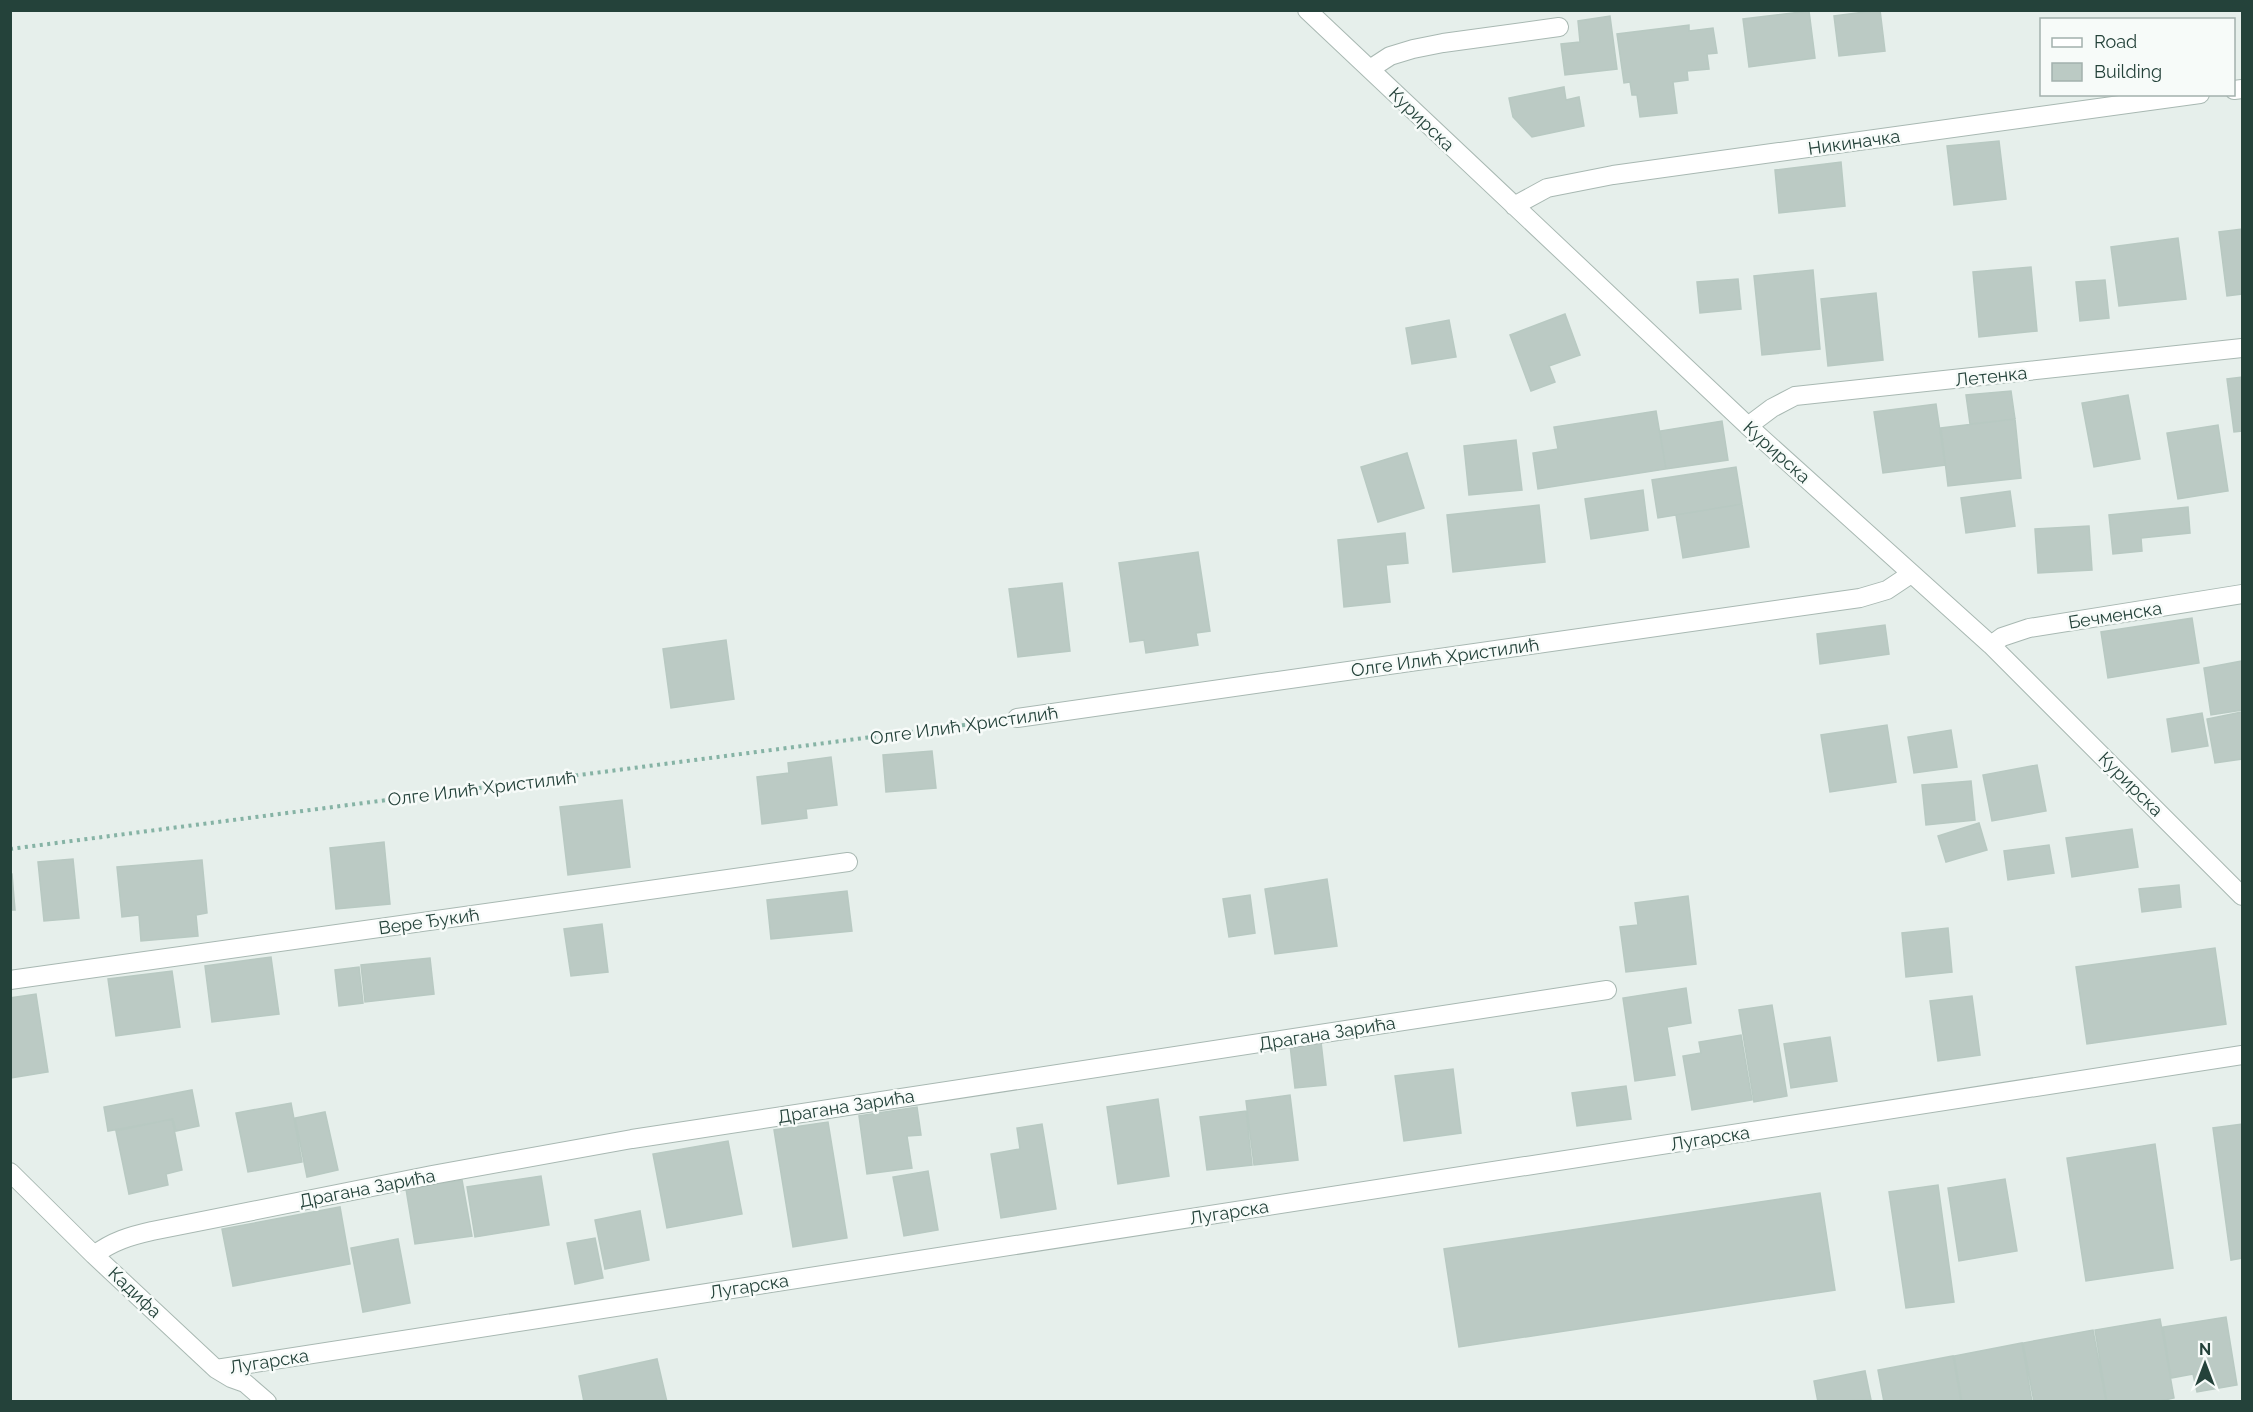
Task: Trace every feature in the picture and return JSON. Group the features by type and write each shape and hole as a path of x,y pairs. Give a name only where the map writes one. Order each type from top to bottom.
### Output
{"street":[{"name":"Курирска","path":"1307,10 1748,426 1990,645 2242,896"},
{"path":"1370,69 1390,56 1413,49 1559,27"},
{"name":"Никиначка","path":"1514,206 1547,188 1613,174 2185,96"},
{"name":"Летенка","path":"1748,426 1772,408 1795,396 2242,348"},
{"name":"Олге Илић Христилић","path":"1017,718 1860,598 1887,590 1911,574"},
{"name":"Бечменска","path":"1990,645 2002,637 2029,628 2242,594"},
{"name":"Вере Ђукић","path":"10,980 848,862"},
{"name":"Драгана Зарића","path":"94,1255 112,1242 135,1234 421,1177 632,1139 1607,990"},
{"name":"Лугарска","path":"216,1369 2242,1055"},
{"name":"Кадифа","path":"10,1172 94,1255 216,1369 245,1383 267,1401"}],"path":[{"name":"Олге Илић Христилић","path":"10,849 1017,718"}],"building":[{"path":"1880,10 1885,51 1839,56 1834,16"},
{"path":"1809,11 1815,58 1749,67 1743,19"},
{"path":"1610,16 1617,69 1565,75 1561,44 1580,42 1578,21"},
{"path":"1689,25 1689,31 1713,28 1717,53 1707,54 1709,69 1687,71 1688,80 1673,82 1677,113 1640,117 1637,95 1632,95 1630,82 1624,83 1617,34"},
{"path":"1564,87 1566,100 1579,97 1584,126 1532,137 1513,117 1509,98"},
{"path":"1999,141 2006,199 1954,205 1947,146"},
{"path":"1841,162 1845,206 1779,213 1775,170"},
{"path":"2242,229 2242,294 2227,296 2219,232"},
{"path":"2178,238 2186,299 2119,306 2111,247"},
{"path":"2031,267 2037,331 1979,337 1973,272"},
{"path":"1813,270 1820,349 1762,355 1754,276"},
{"path":"1738,279 1741,309 1700,313 1697,282"},
{"path":"2105,280 2109,318 2080,321 2076,282"},
{"path":"1876,293 1883,360 1828,366 1821,299"},
{"path":"1565,314 1580,355 1549,366 1555,382 1531,391 1510,335"},
{"path":"1449,320 1456,357 1412,364 1406,328"},
{"path":"2242,377 2242,431 2234,432 2227,379"},
{"path":"2011,391 2015,419 1970,424 1966,395"},
{"path":"2128,395 2140,459 2094,467 2082,403"},
{"path":"1936,404 1945,465 1883,473 1874,412"},
{"path":"1656,411 1666,469 1538,489 1533,453 1558,449 1554,427"},
{"path":"2015,419 2021,478 1948,486 1941,428"},
{"path":"1722,421 1728,460 1666,469 1660,431"},
{"path":"2218,425 2228,491 2178,499 2167,433"},
{"path":"1516,440 1522,490 1469,495 1464,446"},
{"path":"1407,453 1424,508 1378,522 1361,467"},
{"path":"1736,467 1742,504 1658,518 1652,480"},
{"path":"1643,490 1648,530 1591,539 1585,499"},
{"path":"2010,491 2015,526 1966,533 1961,498"},
{"path":"1742,504 1749,547 1683,558 1676,515"},
{"path":"1539,505 1545,562 1453,572 1447,515"},
{"path":"2188,507 2190,533 2141,538 2142,551 2113,554 2109,515"},
{"path":"2089,526 2092,570 2038,573 2035,529"},
{"path":"1405,533 1408,563 1386,565 1390,602 1344,607 1338,540"},
{"path":"1198,552 1210,631 1196,633 1198,645 1146,653 1144,640 1130,642 1119,563"},
{"path":"1062,583 1070,651 1018,657 1009,589"},
{"path":"2192,618 2199,663 2108,678 2101,632"},
{"path":"1885,625 1889,654 1820,664 1817,634"},
{"path":"726,640 734,699 671,708 663,649"},
{"path":"2242,661 2242,710 2211,715 2204,668"},
{"path":"2242,712 2242,759 2215,763 2207,719"},
{"path":"2202,713 2208,746 2172,752 2167,719"},
{"path":"1887,725 1896,782 1830,792 1821,735"},
{"path":"1951,730 1957,767 1914,773 1908,737"},
{"path":"932,751 936,788 886,792 883,755"},
{"path":"831,757 837,805 806,809 807,818 762,824 757,777 789,773 788,763"},
{"path":"2037,765 2046,811 1992,821 1983,775"},
{"path":"1971,781 1975,820 1926,825 1922,785"},
{"path":"622,800 630,867 568,875 560,807"},
{"path":"1979,823 1987,850 1946,862 1938,836"},
{"path":"2132,829 2138,867 2072,877 2066,838"},
{"path":"384,842 390,904 336,909 330,848"},
{"path":"2049,845 2054,873 2008,880 2004,851"},
{"path":"73,859 79,918 44,921 38,862"},
{"path":"202,860 207,913 196,915 198,936 141,941 139,915 122,917 117,867"},
{"path":"10,874 12,874 15,910 10,910"},
{"path":"1327,879 1337,946 1275,954 1265,889"},
{"path":"2179,885 2181,907 2142,912 2139,889"},
{"path":"847,891 852,931 771,939 767,900"},
{"path":"1250,895 1255,933 1229,937 1223,899"},
{"path":"1688,896 1696,964 1626,972 1620,927 1638,925 1635,903"},
{"path":"602,924 608,972 571,976 564,929"},
{"path":"1948,928 1952,972 1906,977 1902,933"},
{"path":"2215,948 2226,1024 2087,1044 2076,967"},
{"path":"271,957 279,1014 212,1022 205,966"},
{"path":"430,958 434,994 365,1002 361,965"},
{"path":"359,967 363,1003 339,1006 335,970"},
{"path":"172,971 180,1027 116,1036 108,979"},
{"path":"1686,988 1691,1023 1667,1027 1675,1075 1635,1081 1623,998"},
{"path":"36,994 48,1072 10,1078 10,998"},
{"path":"1972,996 1980,1055 1938,1061 1930,1001"},
{"path":"1772,1005 1787,1096 1754,1102 1739,1010"},
{"path":"1741,1035 1752,1100 1692,1110 1683,1056 1701,1053 1699,1042"},
{"path":"1830,1037 1837,1081 1791,1088 1784,1044"},
{"path":"1321,1042 1326,1085 1295,1088 1290,1045"},
{"path":"1453,1069 1461,1133 1404,1141 1395,1076"},
{"path":"1626,1086 1631,1119 1577,1126 1572,1093"},
{"path":"192,1090 199,1126 176,1131 173,1119 108,1131 104,1107"},
{"path":"1290,1095 1298,1160 1254,1165 1246,1101"},
{"path":"1158,1099 1169,1176 1118,1184 1107,1107"},
{"path":"291,1103 302,1162 248,1172 236,1113"},
{"path":"917,1107 921,1135 907,1136 912,1168 867,1174 859,1116"},
{"path":"1246,1111 1252,1165 1207,1170 1200,1117"},
{"path":"325,1112 338,1170 307,1177 295,1118"},
{"path":"172,1119 182,1170 166,1174 168,1185 129,1194 116,1131"},
{"path":"828,1122 847,1238 793,1247 774,1130"},
{"path":"1042,1124 1056,1209 1001,1218 991,1154 1020,1149 1017,1128"},
{"path":"2242,1124 2242,1258 2231,1260 2213,1128"},
{"path":"728,1141 742,1214 667,1228 653,1154"},
{"path":"2155,1144 2173,1268 2086,1281 2067,1158"},
{"path":"928,1171 938,1230 904,1236 893,1177"},
{"path":"541,1176 549,1225 475,1237 467,1187"},
{"path":"2005,1179 2017,1251 1959,1261 1948,1188"},
{"path":"462,1180 472,1236 415,1244 406,1189"},
{"path":"1938,1185 1954,1302 1906,1308 1889,1192"},
{"path":"1820,1193 1835,1290 1459,1347 1444,1249"},
{"path":"340,1207 350,1264 233,1286 222,1229"},
{"path":"640,1211 649,1260 605,1269 595,1220"},
{"path":"595,1238 603,1278 575,1284 567,1243"},
{"path":"398,1239 410,1303 363,1312 351,1248"},
{"path":"2226,1317 2237,1385 2197,1392 2193,1374 2171,1378 2163,1327"},
{"path":"2160,1319 2174,1398 2156,1402 2107,1402 2095,1330"},
{"path":"2093,1330 2106,1402 2034,1402 2023,1343"},
{"path":"2022,1343 2032,1402 1962,1402 1954,1356"},
{"path":"1953,1356 1961,1402 1884,1402 1878,1370"},
{"path":"657,1359 667,1402 584,1402 579,1376"},
{"path":"1865,1371 1871,1400 1818,1402 1814,1381"}]}
